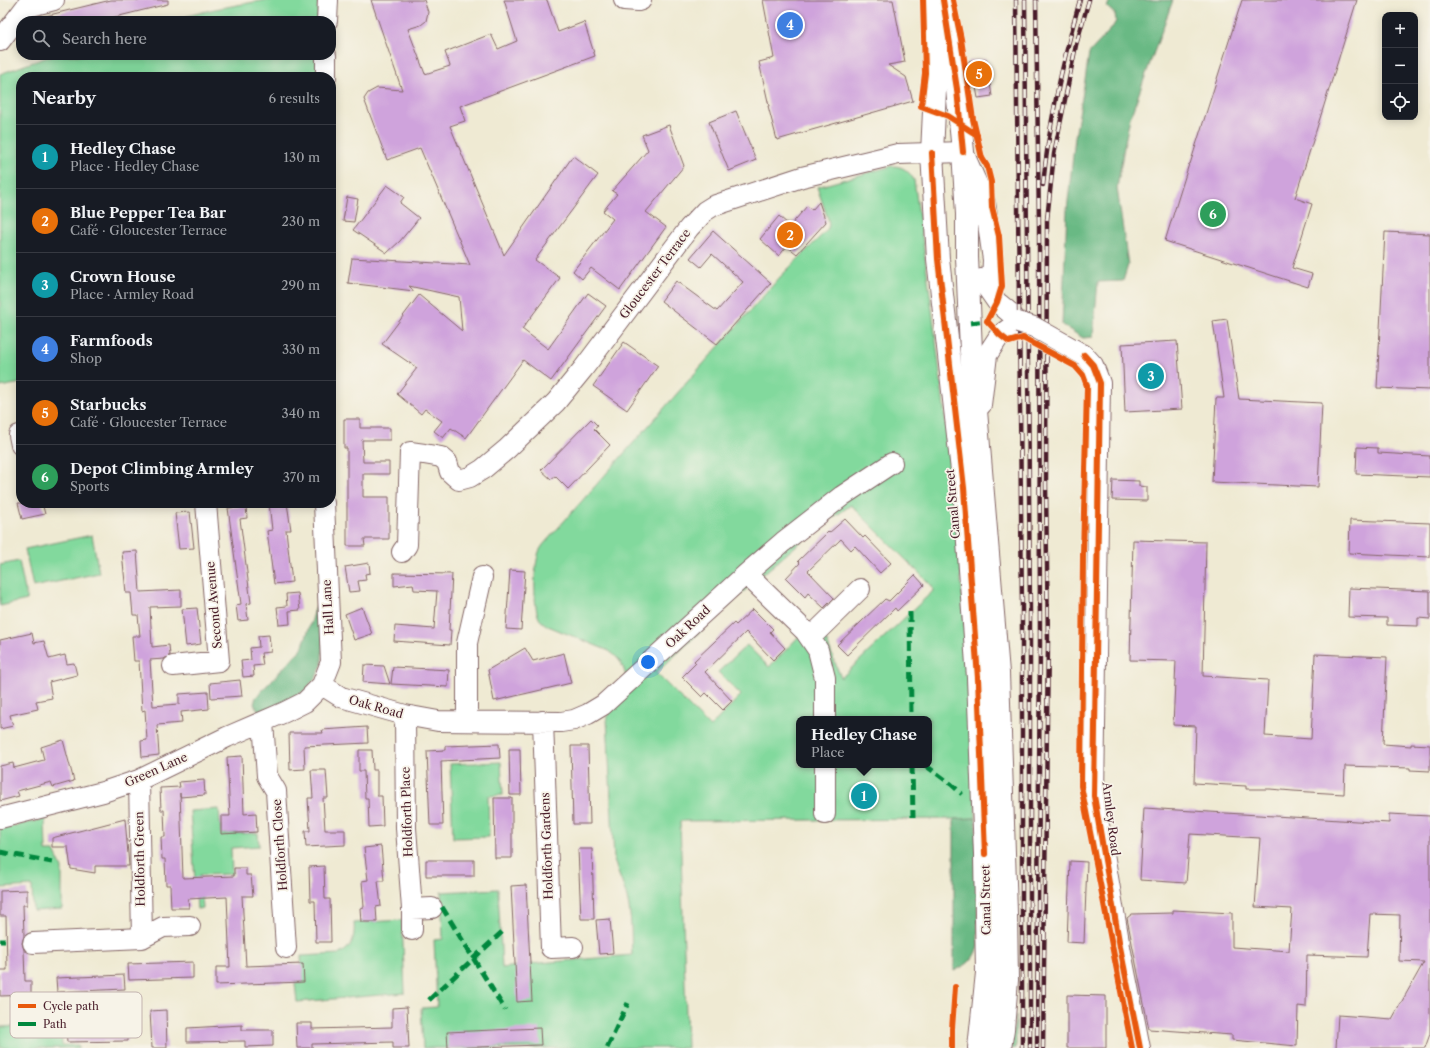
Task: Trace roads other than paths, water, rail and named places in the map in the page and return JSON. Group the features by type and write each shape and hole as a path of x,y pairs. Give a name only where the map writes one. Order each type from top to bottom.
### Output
{"main road":[{"name":"Canal Street","path":"932,0 935,90 932,153 938,259 964,488 978,678 985,854 987,973 978,1048"},
{"name":"Canal Street","path":"943,0 957,89 963,152 967,214 967,257 971,351 998,680 1007,972 1005,1009 1000,1048"}],"street":[{"path":"19,16 29,3 54,0"},
{"path":"327,16 328,0"},
{"path":"0,41 16,20"},
{"path":"326,60 326,72"},
{"path":"963,152 985,202 993,260 992,280 988,289"},
{"name":"Gloucester Terrace","path":"402,552 407,545 410,452 442,457 447,462 450,472 459,480 470,477 483,469 556,402 588,363 704,210 802,177 898,154 963,152"},
{"name":"Armley Road","path":"967,257 997,302 1010,312 1018,322 1034,327 1084,355 1093,365 1100,383 1094,796 1120,947 1140,1048"},
{"path":"978,438 987,355 1000,335 1018,322"},
{"name":"Oak Road","path":"322,685 341,696 405,715 438,721 574,720 603,705 783,542 836,501 892,463"},
{"name":"Second Avenue","path":"173,666 219,661 206,508"},
{"name":"Hall Lane","path":"305,702 322,685 331,662 324,508"},
{"path":"746,574 810,638 818,650 825,678 825,716"},
{"path":"467,721 467,643 482,577"},
{"path":"810,638 860,589"},
{"name":"Green Lane","path":"0,818 98,793 139,780 227,737 305,702"},
{"name":"Holdforth Place","path":"405,715 406,828 412,909 412,930"},
{"name":"Holdforth Gardens","path":"543,721 551,948 573,947"},
{"name":"Holdforth Close","path":"262,722 267,776 276,791 286,948"},
{"path":"825,768 825,814"},
{"name":"Holdforth Green","path":"139,780 142,938"},
{"path":"412,909 432,908"},
{"path":"33,943 142,938 163,928 190,926"}],"railway":[{"path":"1016,0 1022,609 1022,1048"},
{"path":"1025,0 1030,611 1030,1048"},
{"path":"1036,0 1039,225 1040,643 1037,1048"},
{"path":"1043,185 1057,91 1080,0"},
{"path":"1043,1048 1048,643 1046,485 1047,220 1054,154 1076,45 1089,0"}],"place":[{"name":"Farmfoods","path":"790,25"},
{"name":"Starbucks","path":"979,74"},
{"name":"Depot Climbing Armley","path":"1213,214"},
{"name":"Blue Pepper Tea Bar","path":"790,235"},
{"name":"Crown House","path":"1151,376"},
{"name":"Hedley Chase","path":"864,796"}]}
